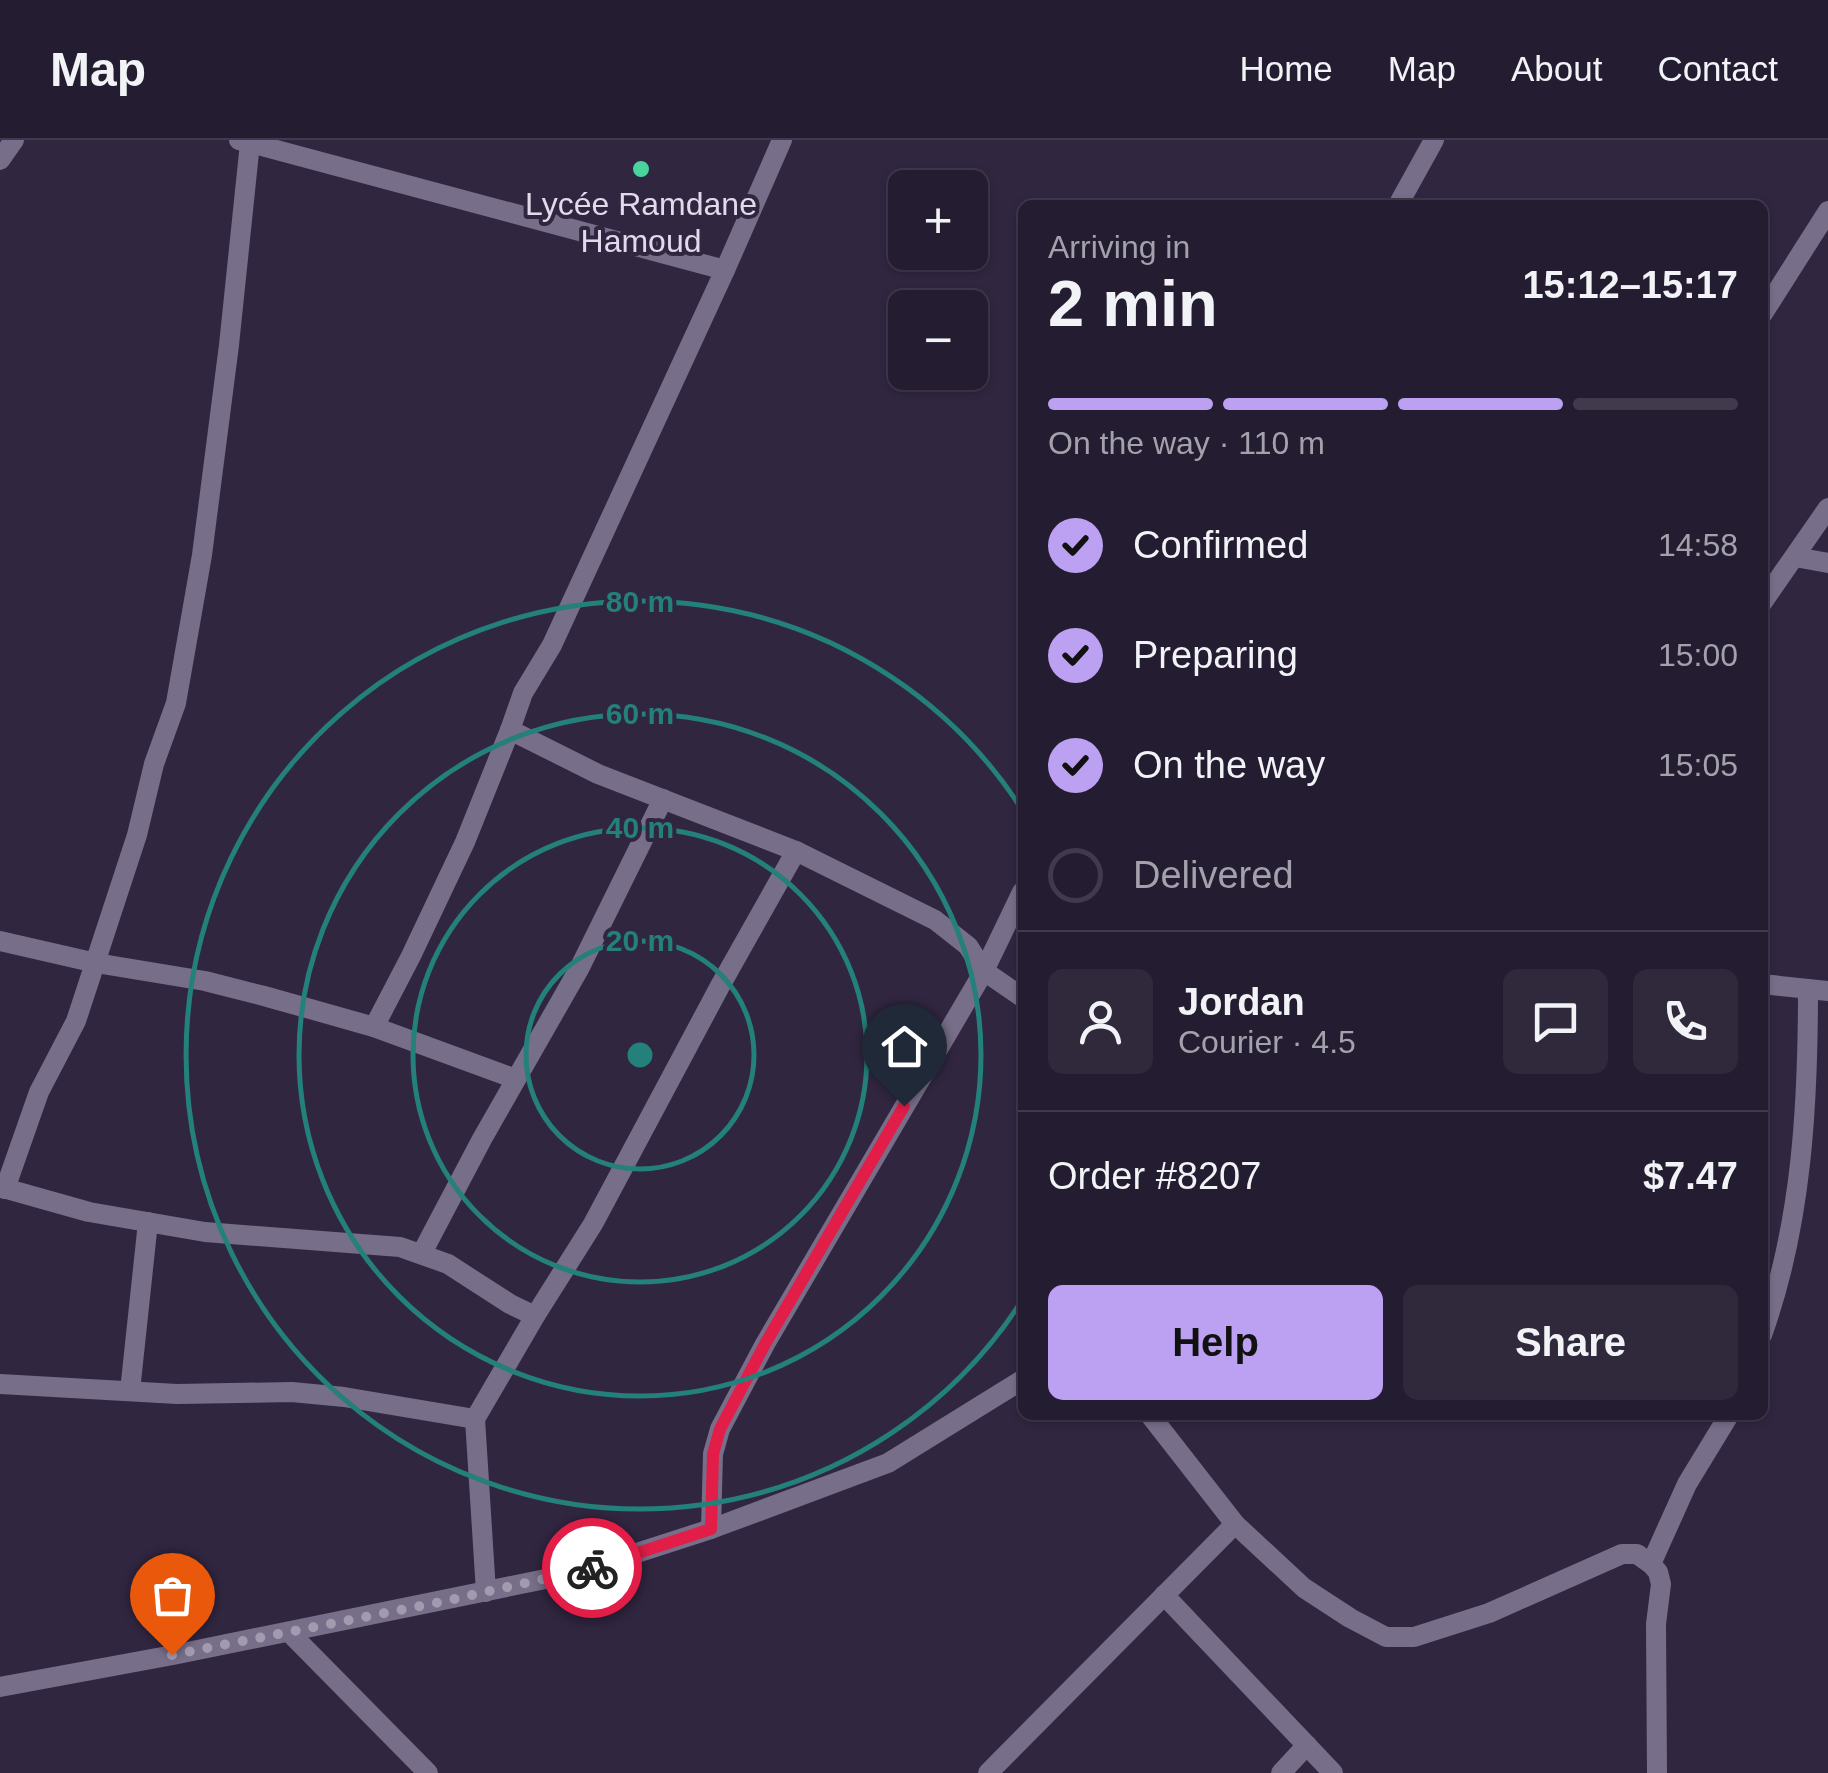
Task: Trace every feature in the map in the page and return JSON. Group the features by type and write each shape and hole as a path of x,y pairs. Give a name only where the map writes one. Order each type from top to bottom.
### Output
{"street":[{"path":"0,160 14,140"},
{"path":"374,1027 465,842 523,694 552,645 782,140"},
{"path":"1401,200 1434,140"},
{"path":"535,1316 448,1264 400,1247 205,1232 89,1212 2,1188 39,1092 76,1022 176,703 202,555 229,345 244,142 725,270"},
{"path":"1768,305 1828,210"},
{"path":"1768,594 1828,508"},
{"path":"1794,557 1828,563"},
{"path":"510,730 598,774 796,851 935,920 968,946 984,971 1018,994"},
{"path":"422,1253 580,969 663,799"},
{"path":"486,1592 475,1420 593,1224 796,851"},
{"path":"711,1529 713,1454 720,1429 765,1344 984,971 1018,900"},
{"path":"0,941 96,963 205,981 374,1027 516,1078"},
{"path":"1768,985 1818,989 1794,1220 1768,1319"},
{"path":"130,1391 148,1222"},
{"path":"0,1686 575,1573 711,1529 888,1463 1018,1382"},
{"path":"0,1384 177,1394 292,1392 475,1420"},
{"path":"1154,1420 1235,1524 1304,1588 1386,1637 1414,1636 1488,1613 1622,1554 1636,1554 1652,1564 1661,1584 1656,1624 1657,1773"},
{"path":"1652,1564 1687,1484 1726,1420"},
{"path":"988,1773 1235,1524"},
{"path":"1164,1596 1333,1773"},
{"path":"290,1632 428,1773"},
{"path":"1281,1773 1307,1745"}],"way so far":[{"path":"172,1655 592,1568"}],"place":[{"name":"Lycée Ramdane Hamoud","path":"641,169"}],"route":[{"path":"592,1568 711,1529 713,1454 720,1429 904,1106"}]}
